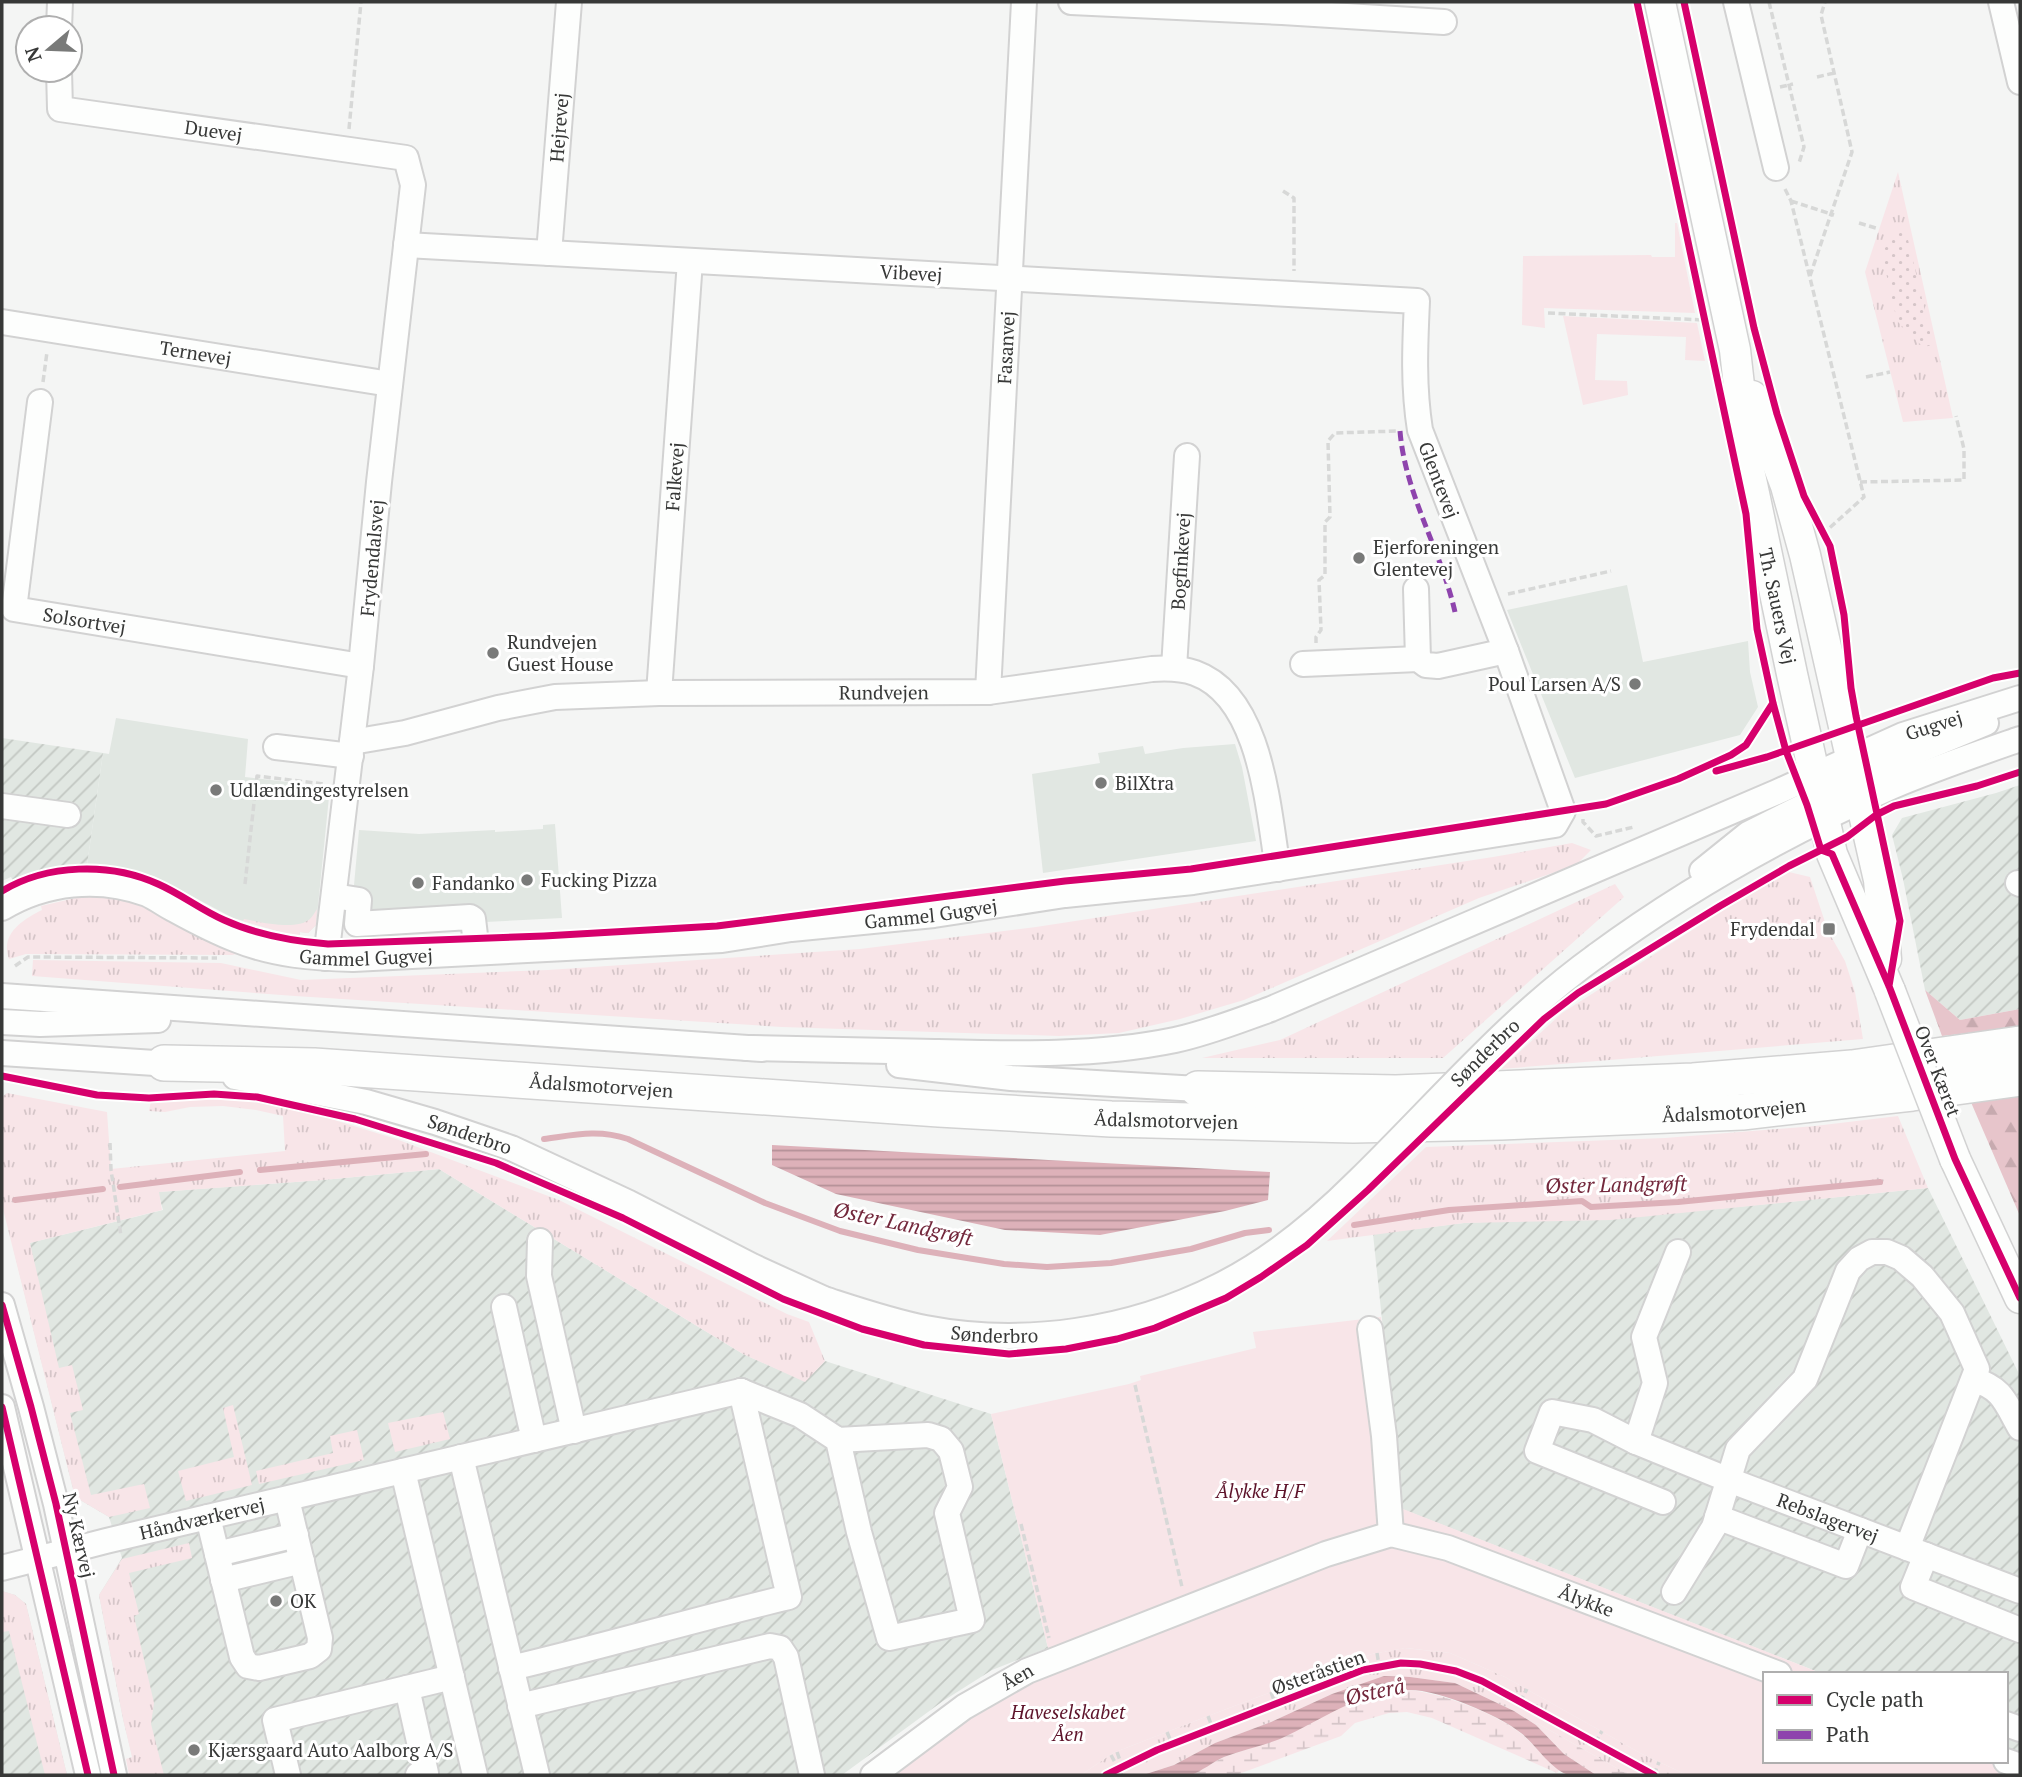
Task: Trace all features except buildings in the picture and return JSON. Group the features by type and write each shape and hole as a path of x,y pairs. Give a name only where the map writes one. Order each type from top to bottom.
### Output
{"highway":[{"name":"Ådalsmotorvejen","path":"1198,1089 1396,1093 1693,1081 1852,1068 2020,1044"},
{"name":"Ådalsmotorvejen","path":"164,1063 314,1066 1098,1119 1353,1125 1742,1112 2020,1078"}],"main road":[{"name":"Th. Sauers Vej","path":"1660,2 1735,350 1748,465 1820,797"},
{"name":"Th. Sauers Vej","path":"1735,350 1786,486 1805,555 1856,779"},
{"name":"Over Kæret","path":"1856,779 1879,880 1889,989"},
{"name":"Over Kæret","path":"1820,797 1832,854 1889,989 1955,1159 2020,1298"}],"street":[{"name":"Hejrevej","path":"549,253 569,2"},
{"name":"Fasanvej","path":"988,692 1024,2"},
{"path":"1071,2 1283,7 1444,22"},
{"path":"1736,2 1788,174"},
{"path":"2001,2 2020,82"},
{"name":"Duevej","path":"59,84 60,109 406,158"},
{"name":"Frydendalsvej","path":"326,958 352,749 413,185 406,158"},
{"name":"Vibevej","path":"406,245 1417,301"},
{"name":"Falkevej","path":"659,693 690,261"},
{"name":"Glentevej","path":"1417,301 1413,366 1420,430 1506,651 1572,810"},
{"name":"Ternevej","path":"2,322 390,384"},
{"name":"Solsortvej","path":"40,402 14,610 361,666"},
{"name":"Bogfinkevej","path":"1174,668 1187,456"},
{"path":"1416,589 1418,659"},
{"path":"1303,664 1418,659 1426,665 1438,666 1506,651"},
{"name":"Rundvejen","path":"276,747 352,749 498,708 555,697 659,693 988,692 1174,668 1195,673 1212,682 1229,697 1242,716 1263,778 1278,869"},
{"name":"Gugvej","path":"1856,779 1903,735 2020,698"},
{"path":"747,1048 1013,1054 1089,1051 1178,1039 1226,1026 1820,797 2020,708"},
{"path":"1820,797 1856,779 1913,779 2020,739"},
{"name":"Sønderbro","path":"2,1053 164,1063 366,1102 435,1122 511,1149 629,1203 752,1266 824,1298 878,1318 967,1334 1060,1334 1114,1324 1161,1309 1219,1286 1278,1250 1358,1182 1486,1050 1536,1005 1748,834 1820,797"},
{"path":"2,806 68,815"},
{"name":"Gammel Gugvej","path":"4,904 60,885 116,886 148,894 204,926 256,947 326,958 354,959 722,940 791,929 934,915 1065,895 1192,882 1278,869 1555,825 1572,810"},
{"path":"334,896 359,900 358,924 470,917 473,919 477,952"},
{"path":"2,996 747,1048 1011,1078 1198,1089"},
{"path":"2,1022 40,1024 299,1016"},
{"path":"540,1241 540,1276 574,1431"},
{"path":"1636,1442 1655,1383 1644,1337 1678,1252"},
{"path":"1674,1592 1714,1527 1738,1449 1805,1379 1848,1271 1859,1259 1872,1252 1886,1252 1901,1258 1922,1276 1952,1313 1977,1370 1917,1551 1913,1587 2020,1630"},
{"name":"Ny Kærvej","path":"2,1305 67,1551 114,1775"},
{"path":"504,1307 534,1440"},
{"path":"1183,1610 1326,1554 1391,1534 1384,1436 1370,1329"},
{"path":"1973,1380 1987,1384 1999,1392 2020,1428"},
{"path":"741,1391 800,1416 838,1440 928,1435 941,1439 951,1451 960,1487 947,1513 972,1619 888,1638 859,1532 838,1440"},
{"path":"511,1668 789,1597 741,1391"},
{"name":"Håndværkervej","path":"2,1567 741,1391"},
{"path":"2,1407 88,1775"},
{"name":"Rebslagervej","path":"1663,1502 1538,1451 1552,1412 1593,1420 1636,1442 1729,1480 2020,1591"},
{"path":"461,1457 537,1775"},
{"path":"403,1471 475,1775"},
{"path":"208,1517 242,1657 248,1666 259,1668 310,1656 319,1649 320,1638 288,1499"},
{"path":"1717,1517 1846,1566 1860,1530"},
{"name":"Ålykke","path":"1391,1534 1448,1548 1774,1672"},
{"path":"217,1554 296,1535"},
{"path":"223,1580 302,1561"},
{"name":"Åen","path":"873,1775 964,1707 1027,1671 1183,1610"},
{"path":"520,1706 770,1646 780,1648 786,1657 812,1775"},
{"path":"288,1775 275,1720 452,1677"},
{"path":"407,1688 426,1773 418,1775"}],"path":[{"path":"347,148 361,2"},
{"path":"1769,2 1791,84 1804,147 1788,174 1788,195 1839,384 1864,497 1825,536 1817,521"},
{"path":"1810,278 1853,152 1821,15 1825,2"},
{"path":"1817,77 1834,73"},
{"path":"1788,174 1788,195"},
{"path":"1283,191 1294,198 1294,294"},
{"path":"1791,201 1833,215"},
{"path":"1859,223 1879,229"},
{"path":"1702,308 1708,334"},
{"path":"1549,313 1705,320"},
{"path":"40,402 51,330"},
{"path":"1866,377 1890,372"},
{"path":"1860,482 1964,480 1964,449 1956,416"},
{"path":"1316,637 1321,630 1319,580 1325,575 1325,522 1330,517 1328,441 1335,433 1420,430"},
{"path":"1485,598 1611,571"},
{"path":"245,884 257,776 347,787"},
{"path":"1572,810 1596,836 1634,827"},
{"path":"15,966 28,957 217,958"},
{"path":"110,1143 111,1170 121,1236"},
{"path":"1135,1385 1183,1610"},
{"path":"1021,1524 1056,1660"},
{"path":"1377,1653 1379,1666"},
{"path":"1331,1669 1335,1681"},
{"path":"1520,1702 1527,1689"},
{"path":"1271,1692 1275,1704"},
{"path":"1208,1716 1213,1728"},
{"path":"1595,1743 1602,1731"},
{"path":"1167,1732 1172,1744"},
{"path":"1117,1752 1120,1767"},
{"path":"1111,1755 1120,1767"},
{"path":"1654,1775 1659,1762"}],"shaded area":[{"path":"1627,585 1643,662 1748,641 1750,672 1758,707 1740,735 1575,778 1507,610"},
{"path":"116,718 248,739 245,777 330,787 316,925 308,933 300,932 299,937 233,918 154,876 98,864 87,865 103,753 109,754"},
{"path":"2,738 103,753 87,865 41,871 13,881 11,877 2,881"},
{"path":"1235,744 1256,841 1043,873 1032,774 1100,763 1098,753 1143,746 1145,754"},
{"path":"2020,785 2020,1009 1960,1020 1925,990 1892,835 1902,818"},
{"path":"555,824 562,918 350,929 359,830 419,834 495,832 543,829 543,825"},
{"path":"439,1169 743,1354 805,1381 825,1361 991,1414 1048,1648 992,1670 943,1701 842,1775 137,1775 123,1719 99,1595 122,1558 109,1517 75,1497 13,1247 163,1210 158,1192"},
{"path":"1928,1188 2020,1376 2020,1752 2008,1748 2008,1672 1818,1672 1402,1509 1373,1234 1464,1223 1686,1212"},
{"path":"2,1591 15,1595 26,1604 67,1775 2,1775"}],"green space":[{"path":"1898,172 1953,418 1903,422 1865,272"},
{"path":"1675,223 1695,313 1544,308 1545,328 1522,325 1523,256 1675,257"},
{"path":"1905,227 1933,345 1923,347 1897,321 1882,255 1893,230"},
{"path":"1563,316 1697,323 1705,361 1685,360 1686,337 1597,334 1595,380 1627,381 1628,395 1583,405"},
{"path":"1572,843 1591,850 1576,865 1479,898 1244,1000 1119,1033 1059,1036 782,1027 295,996 32,976 33,960 221,963 301,980 548,970 860,949 1036,927"},
{"path":"1789,872 1810,877 1828,931 1845,961 1855,992 1863,1039 1501,1069 1562,1013 1733,904"},
{"path":"1615,884 1624,897 1443,1058 1202,1058 1280,1040"},
{"path":"104,895 141,906 201,938 241,953 26,954 9,959 7,950 10,935 20,923 42,910 41,906 84,896"},
{"path":"317,909 316,925 308,933 300,932 299,937 243,921 244,919 278,925 304,923"},
{"path":"1925,990 1960,1020 2020,1009 2020,1027 1942,1036"},
{"path":"7,1093 107,1112 111,1169 285,1151 283,1116 223,1106 149,1111 151,1101 185,1098 252,1101 318,1115 396,1139 559,1200 787,1314 809,1322 825,1361 805,1382 743,1354 439,1169 159,1192 162,1210 30,1243 59,1368 72,1365 83,1410 70,1413 91,1495 144,1484 150,1508 109,1517 75,1497 4,1213 2,1097"},
{"path":"2020,1093 2020,1216 1970,1100"},
{"path":"1898,1116 1928,1188 1611,1220 1464,1223 1327,1241 1426,1147 1665,1138 1815,1126"},
{"name":"Ålykke H/F","path":"1381,1317 1403,1509 1818,1672 1763,1672 1763,1763 2008,1763 2008,1748 2020,1752 2020,1775 1687,1775 1642,1754 1505,1677 1450,1653 1406,1648 1372,1654 1113,1753 1081,1775 891,1775 976,1714 1030,1683 1080,1662 1056,1652 1055,1646 1048,1648 991,1414 1129,1384 1141,1380 1140,1376 1256,1348 1253,1332"},
{"path":"233,1405 252,1485 186,1501 178,1471 234,1457 223,1408"},
{"path":"443,1412 450,1439 395,1452 388,1423"},
{"path":"357,1430 364,1460 259,1484 256,1471 333,1453 330,1436"},
{"path":"189,1543 192,1558 129,1573 139,1614 134,1616 154,1703 151,1724 164,1775 129,1775 126,1759 132,1757 99,1595 122,1559"},
{"path":"2,1591 15,1595 26,1604 67,1775 45,1775 9,1631 2,1632"},
{"path":"1405,1648 1450,1653 1505,1677 1642,1754 1687,1775 1629,1775 1537,1723 1536,1725 1514,1711 1455,1683 1410,1677 1332,1694 1271,1722 1215,1743 1174,1765 1143,1775 1081,1775 1113,1753 1372,1654"},
{"path":"1409,1690 1453,1700 1500,1720 1524,1736 1560,1769 1557,1773 1432,1718 1407,1712 1389,1713 1355,1723 1341,1736 1236,1775 1190,1775 1224,1757 1278,1739 1361,1698"},
{"path":"1537,1723 1629,1775 1596,1775 1564,1754"}],"water":[{"path":"772,1145 1270,1172 1268,1200 1100,1235 1005,1230 836,1194 772,1165"},
{"name":"Østerå","path":"1384,1676 1455,1683 1514,1711 1536,1725 1564,1754 1596,1775 1575,1776 1563,1772 1550,1763 1521,1733 1483,1711 1451,1698 1408,1690 1373,1695 1357,1701 1280,1739 1224,1757 1191,1775 1143,1775 1174,1765 1215,1743 1271,1722 1332,1694"}],"waterway":[{"name":"Øster Landgrøft","path":"544,1139 586,1134 617,1136 765,1203 840,1231 918,1250 1004,1264 1047,1267 1111,1263 1191,1249 1245,1233 1269,1230"},
{"name":"Øster Landgrøft","path":"260,1170 426,1154"},
{"name":"Øster Landgrøft","path":"120,1187 240,1172"},
{"name":"Øster Landgrøft","path":"1354,1225 1449,1210 1582,1201 1591,1207 1678,1202 1880,1182"},
{"name":"Øster Landgrøft","path":"15,1200 103,1189"}],"marked path":[{"path":"1400,431 1409,477 1455,612"}],"cycle path":[{"path":"1637,2 1746,514 1757,629 1786,751 1821,850 1832,854 1889,986 1955,1159 2020,1298"},
{"path":"1684,2 1754,328 1777,414 1804,496 1830,546 1844,615 1856,716 1900,921 1889,986"},
{"path":"1716,771 1767,757 1993,678 2020,673"},
{"path":"2,891 39,875 58,871 99,869 120,872 158,884 216,916 249,930 328,944 717,926 1065,881 1191,869 1606,804 1678,779 1731,755 1746,745 1773,703"},
{"path":"2,1076 97,1095 149,1098 214,1094 257,1097 355,1119 496,1163 623,1218 783,1299 862,1329 924,1345 1009,1354 1066,1349 1155,1328 1226,1298 1261,1277 1307,1245 1368,1190 1544,1019 1578,993 1720,906 1789,866 1847,837 1876,815 1894,806 1977,786 2020,772"},
{"path":"2,1305 56,1504 114,1775"},
{"path":"2,1407 88,1775"},
{"name":"Østeråstien","path":"1106,1775 1157,1750 1363,1670 1401,1663 1456,1671 1482,1681 1654,1775"}],"place":[{"name":"Ejerforeningen Glentevej","path":"1359,558"},
{"name":"Rundvejen Guest House","path":"493,653"},
{"name":"Poul Larsen A/S","path":"1635,684"},
{"name":"BilXtra","path":"1101,783"},
{"name":"Udlændingestyrelsen","path":"216,790"},
{"name":"Fucking Pizza","path":"527,880"},
{"name":"Fandanko","path":"418,883"},
{"name":"Frydendal","path":"1829,929"},
{"name":"OK","path":"276,1601"},
{"name":"Kjærsgaard Auto Aalborg A/S","path":"194,1750"}],"park label":[{"name":"Haveselskabet Åen","path":"1068,1723"}]}
